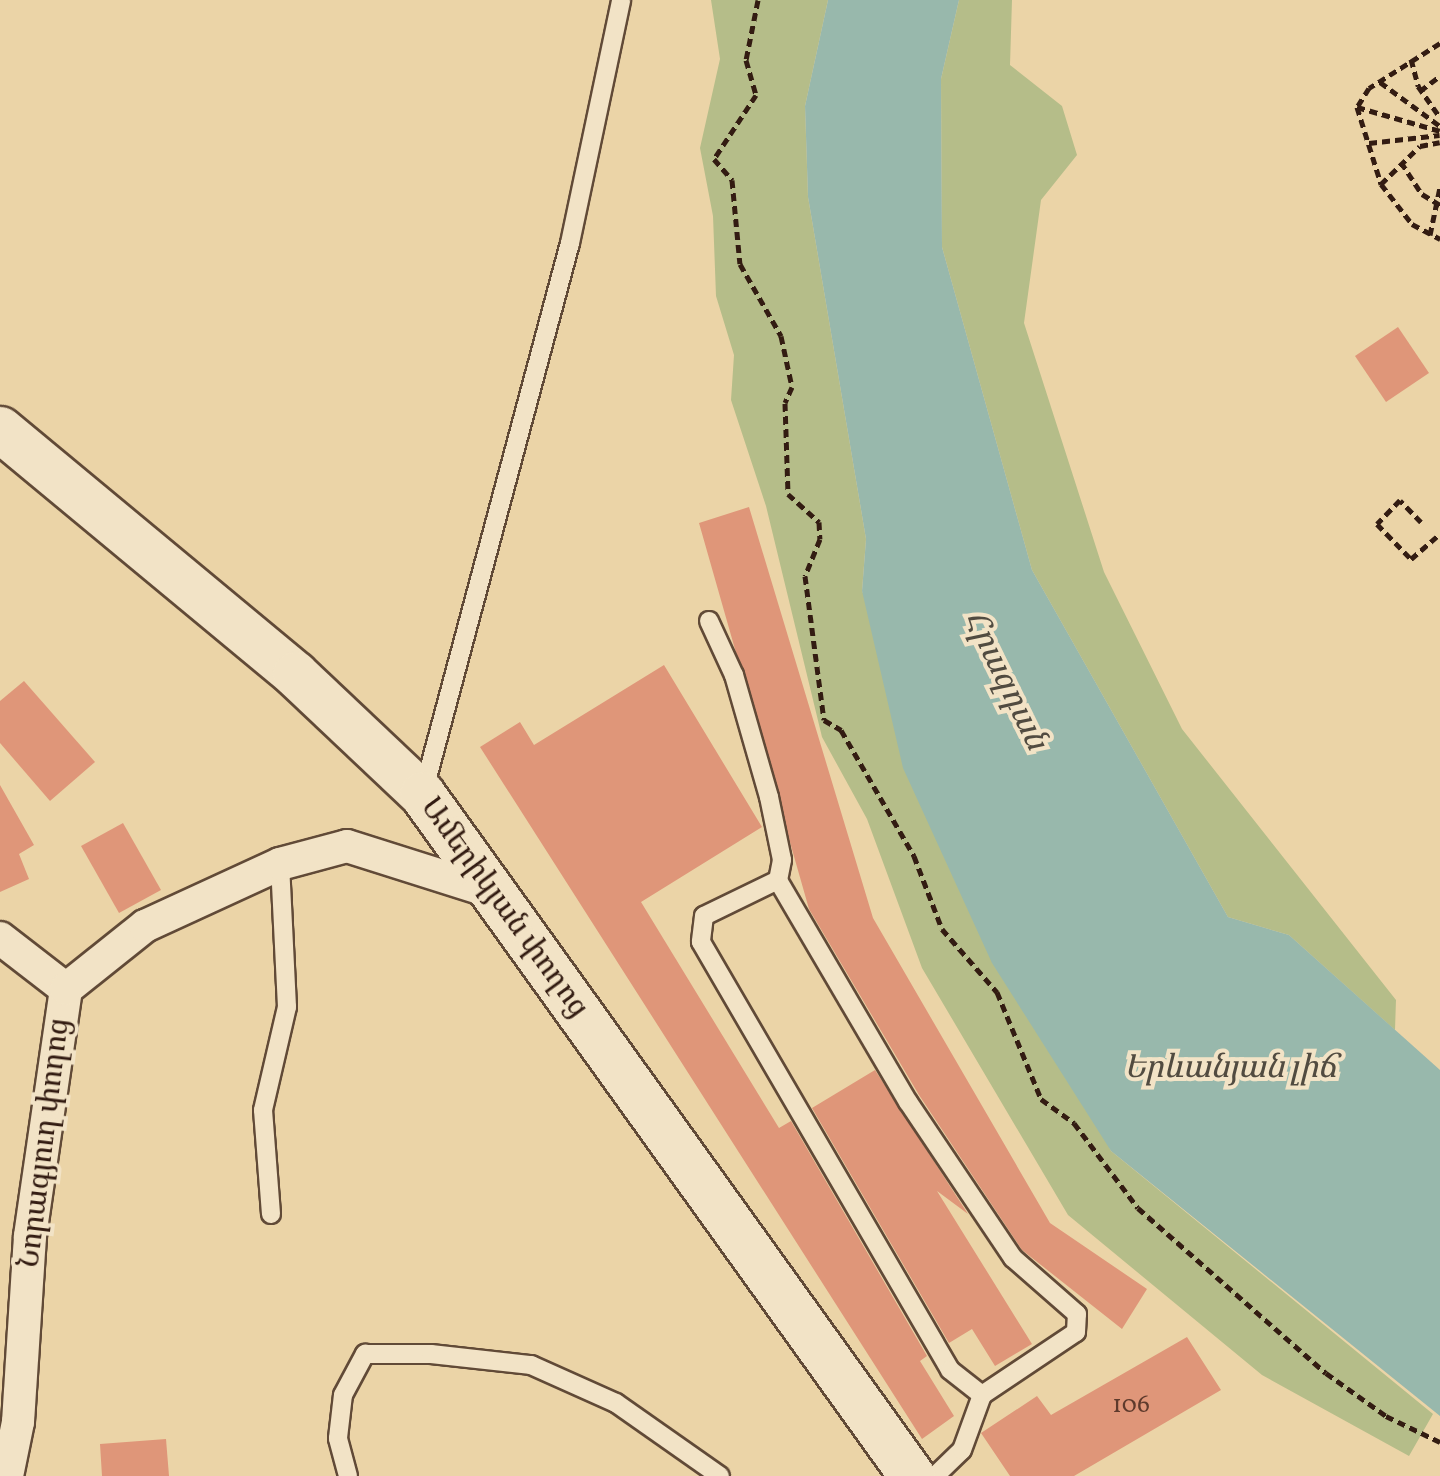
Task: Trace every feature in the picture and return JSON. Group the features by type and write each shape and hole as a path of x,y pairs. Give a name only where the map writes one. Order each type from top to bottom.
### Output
{"street":[{"name":"Ամերիկյան փողոց","path":"0,429 295,674 422,794 912,1476"},
{"name":"Նորագյուղ փողոց","path":"7,1476 18,1422 30,1236 66,989 145,926 280,864 347,846 497,894"},
{"name":"Նորագյուղ փողոց","path":"0,938 66,989"}],"lane":[{"path":"422,794 570,243 621,0"},
{"path":"709,620 734,675 769,797 782,860 778,880 908,1102 1013,1258 1077,1314 1076,1332 982,1395 962,1450 934,1476"},
{"path":"271,1214 263,1110 286,1007 280,864"},
{"path":"778,880 704,916 701,942 950,1370 982,1395"},
{"path":"348,1476 338,1438 343,1395 365,1354 432,1354 531,1365 616,1403 720,1476"}],"path":[{"path":"758,0 746,60 756,95 714,159 732,180 740,264 780,336 792,387 785,403 788,494 819,522 820,539 805,576 824,720 840,730 914,856 942,929 997,992 1041,1098 1074,1122 1138,1208 1326,1374 1386,1416 1440,1442"},
{"path":"1357,107 1380,82 1440,44"},
{"path":"1411,60 1420,90 1440,116"},
{"path":"1420,90 1440,76"},
{"path":"1380,82 1440,133"},
{"path":"1357,107 1440,133"},
{"path":"1357,107 1381,184 1396,208 1440,239"},
{"path":"1369,143 1440,133"},
{"path":"1381,184 1400,162 1440,133"},
{"path":"1400,162 1437,204"},
{"path":"1430,234 1440,187"},
{"path":"1421,522 1400,500 1377,524 1412,559 1440,534"}],"green space":[{"path":"711,0 828,0 805,106 808,197 866,539 862,591 1111,1151 1433,1414 1409,1456 1262,1375 1068,1215 922,968 867,819 822,737 766,506 731,400 734,355 716,296 713,216 700,148 720,59"},
{"path":"959,0 1012,0 1010,65 1062,106 1077,155 1041,200 1024,323 1104,572 1182,729 1396,1000 1395,1030 1289,935 1228,917 1032,570 942,247 941,79"}],"water":[{"name":"Երևանյան լիճ","path":"828,0 959,0 941,79 942,247 1032,570 1228,917 1289,935 1440,1070 1440,1416 1111,1151 992,963 903,768 862,591 866,539 808,197 805,106"}],"building":[{"path":"1398,327 1429,373 1386,402 1355,356"},
{"path":"749,507 873,918 1050,1223 1147,1289 1122,1329 1022,1250 919,1095 809,909 699,523"},
{"path":"664,665 762,827 641,902 779,1128 791,1121 927,1356 920,1361 954,1416 922,1439 480,747 520,722 534,745"},
{"path":"24,681 95,762 50,801 0,743 0,701"},
{"path":"0,785 34,845 19,854 29,879 0,892"},
{"path":"123,823 161,890 119,913 81,846"},
{"path":"875,1070 968,1214 937,1191 1032,1344 995,1366 972,1329 949,1343 812,1108"},
{"path":"1187,1337 1221,1390 1074,1476 1010,1476 981,1433 1037,1396 1051,1415"},
{"path":"166,1439 169,1476 102,1476 100,1444"}],"water label":[{"name":"Հրազդան","path":"1004,681"}]}
